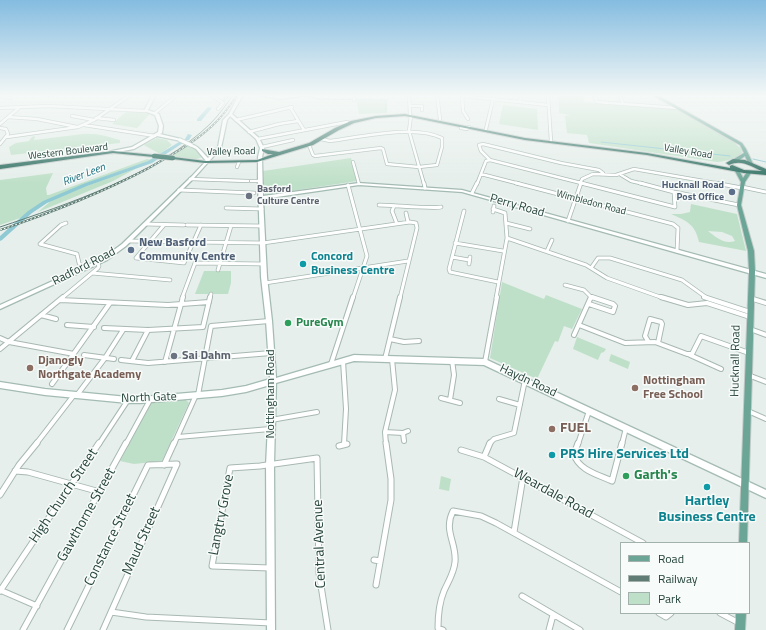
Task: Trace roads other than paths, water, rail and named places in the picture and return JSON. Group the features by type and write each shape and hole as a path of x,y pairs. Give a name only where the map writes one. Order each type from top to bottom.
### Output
{"highway":[{"name":"Valley Road","path":"276,154 309,145 348,124"},
{"name":"Valley Road","path":"456,124 525,140 641,153 736,170 752,168"},
{"name":"Valley Road","path":"460,124 551,141 630,150 717,164 729,164"},
{"name":"Valley Road","path":"276,154 308,144 335,125"},
{"path":"262,149 276,154"},
{"name":"Western Boulevard","path":"3,168 113,152 173,158"},
{"name":"Western Boulevard","path":"56,161 138,154"},
{"path":"260,162 276,154"},
{"name":"Valley Road","path":"173,158 194,161 260,162"},
{"name":"Valley Road","path":"205,160 238,165 260,162"},
{"path":"736,170 729,164 731,161 736,160 752,168 766,172"}],"main road":[{"path":"706,124 737,142 745,149 752,168"},
{"path":"736,160 746,153"},
{"name":"Hucknall Road","path":"743,542 752,272 751,251 739,206 742,186 752,168"},
{"path":"736,170 742,186"},
{"path":"740,627 741,614"}],"street":[{"path":"62,124 78,128"},
{"path":"156,135 160,132 160,124"},
{"name":"Radford Road","path":"0,307 111,255 129,241 190,179 205,160 220,147 224,124"},
{"path":"240,124 258,139 262,149 294,140"},
{"path":"248,132 277,124"},
{"path":"300,124 304,130"},
{"path":"409,124 409,131 425,188"},
{"path":"486,130 487,124"},
{"path":"550,124 551,141"},
{"path":"0,144 7,137 78,128 83,125 156,135 180,140 197,148 205,160"},
{"path":"258,139 335,125"},
{"path":"461,128 467,129 469,127"},
{"path":"0,128 8,132 7,137"},
{"path":"309,145 313,155 315,156 381,148 383,149 387,164 419,167 437,165 442,147 442,138 436,134 409,131 330,142 322,139"},
{"name":"Western Boulevard","path":"129,153 128,152 133,148 156,135"},
{"path":"603,173 599,170 561,164 480,144 478,145 481,151 490,160 675,207 674,192"},
{"name":"Western Boulevard","path":"113,152 133,148"},
{"name":"Nottingham Road","path":"262,149 263,157 260,162 262,226 273,382 270,429 271,626"},
{"path":"472,193 486,161 490,160"},
{"path":"354,162 359,184"},
{"path":"621,175 634,168 742,186 766,192"},
{"path":"568,221 580,182 588,176 603,173 621,175 631,181 739,206"},
{"name":"Wimbledon Road","path":"481,174 676,226 678,228 677,251"},
{"path":"190,179 260,182"},
{"name":"Perry Road","path":"261,198 359,184 462,191 766,276"},
{"path":"331,364 364,268 367,254 348,185"},
{"path":"179,190 254,193"},
{"path":"378,205 420,208 426,207 433,210 441,207"},
{"path":"394,206 392,211 397,224"},
{"path":"226,208 262,209"},
{"path":"485,362 507,238 504,212 493,209"},
{"path":"406,213 408,222"},
{"path":"458,214 463,213 450,269 453,273 498,282"},
{"path":"66,222 40,244 77,254 79,263 83,269"},
{"path":"194,242 263,243 408,222 414,222 417,224 390,339 388,359 395,390 385,432 391,485 391,500 376,585"},
{"path":"506,222 530,229"},
{"path":"146,224 262,226"},
{"path":"164,225 148,241 136,257 184,263 201,225"},
{"path":"218,270 231,226"},
{"path":"507,238 547,251 591,268 607,278 678,303 688,305 707,303 750,314"},
{"path":"547,251 552,240"},
{"path":"129,241 188,242"},
{"path":"455,243 504,251"},
{"path":"452,257 469,260"},
{"path":"591,268 598,258 610,258 682,280 692,286 704,297 707,303"},
{"path":"265,283 408,261"},
{"path":"0,350 92,273 99,266 97,262"},
{"path":"165,362 180,304 195,263 264,264"},
{"path":"92,273 170,280"},
{"path":"565,285 584,290 592,297 614,304 615,306 613,312 610,312 589,304"},
{"path":"104,328 148,330 204,327 211,294"},
{"path":"574,335 592,300 592,297"},
{"path":"697,303 704,297"},
{"path":"704,297 750,314"},
{"path":"750,298 766,303"},
{"path":"60,300 168,305 209,302"},
{"path":"52,384 110,303"},
{"path":"41,315 56,319"},
{"path":"648,341 645,336 650,319 652,318 662,324 658,343"},
{"path":"164,464 197,395 211,326 269,321"},
{"path":"579,324 625,343 634,344 648,341 658,343 721,369"},
{"path":"67,325 94,327"},
{"path":"750,329 766,335"},
{"path":"0,495 15,471 105,358 123,330"},
{"path":"132,361 148,330"},
{"path":"690,355 692,354 701,336 749,353"},
{"path":"0,338 9,342 74,354"},
{"path":"390,339 404,342 419,341"},
{"path":"121,360 148,363 271,353"},
{"path":"84,355 114,359"},
{"name":"Haydn Road","path":"273,382 331,364 358,358 485,362 766,494"},
{"path":"450,400 454,375 452,360"},
{"path":"343,361 346,409 343,444"},
{"path":"748,375 766,382"},
{"path":"484,457 490,441 514,433 525,380"},
{"name":"North Gate","path":"1,386 128,400 234,391 273,382"},
{"path":"441,398 460,402"},
{"name":"Gawthorne Street","path":"23,630 150,399"},
{"path":"499,399 520,405"},
{"name":"High Church Street","path":"0,591 128,400"},
{"path":"590,410 574,454 574,458 579,465 612,481 626,427"},
{"path":"748,411 766,419"},
{"path":"271,420 317,412"},
{"path":"178,437 270,429"},
{"path":"385,432 403,433 408,431"},
{"path":"403,433 404,441"},
{"name":"Weardale Road","path":"461,450 484,457 641,542"},
{"name":"Central Avenue","path":"270,465 317,458 319,573 328,630"},
{"name":"Maud Street","path":"103,630 177,464 164,464"},
{"name":"Constance Street","path":"67,630 148,465 164,464"},
{"name":"Langtry Grove","path":"270,465 230,468 212,566 271,568"},
{"path":"15,471 24,471 100,492"},
{"path":"514,532 523,477"},
{"path":"443,630 438,628 438,614 443,594 454,566 455,556 448,526 454,512 481,516 514,532 620,591"},
{"path":"374,560 380,561"},
{"path":"0,591 37,606"},
{"path":"522,596 580,630"},
{"path":"111,612 146,617 271,626"},
{"path":"661,614 666,617 670,614"},
{"path":"721,614 740,627"},
{"path":"550,630 553,615"}],"waterway":[{"name":"River Leen","path":"187,139 190,135"},
{"path":"601,142 730,156"},
{"name":"River Leen","path":"0,239 30,212 45,202 85,185 150,162 181,143"},
{"path":"753,159 766,162"}],"tram line":[{"path":"0,227 54,209 111,186 165,158 189,142 210,124"}],"railway":[{"path":"0,230 38,217 113,186 149,168 182,148 198,138 214,124"}],"place":[{"name":"Hucknall Road Post Office","path":"732,192"},
{"name":"Basford Culture Centre","path":"249,196"},
{"name":"New Basford Community Centre","path":"131,250"},
{"name":"Concord Business Centre","path":"303,264"},
{"name":"PureGym","path":"288,323"},
{"name":"Sai Dahm","path":"174,356"},
{"name":"Djanogly Northgate Academy","path":"30,368"},
{"name":"Nottingham Free School","path":"635,388"},
{"name":"FUEL","path":"552,429"},
{"name":"PRS Hire Services Ltd","path":"552,455"},
{"name":"Garth's","path":"626,476"},
{"name":"Hartley Business Centre","path":"707,487"}]}
